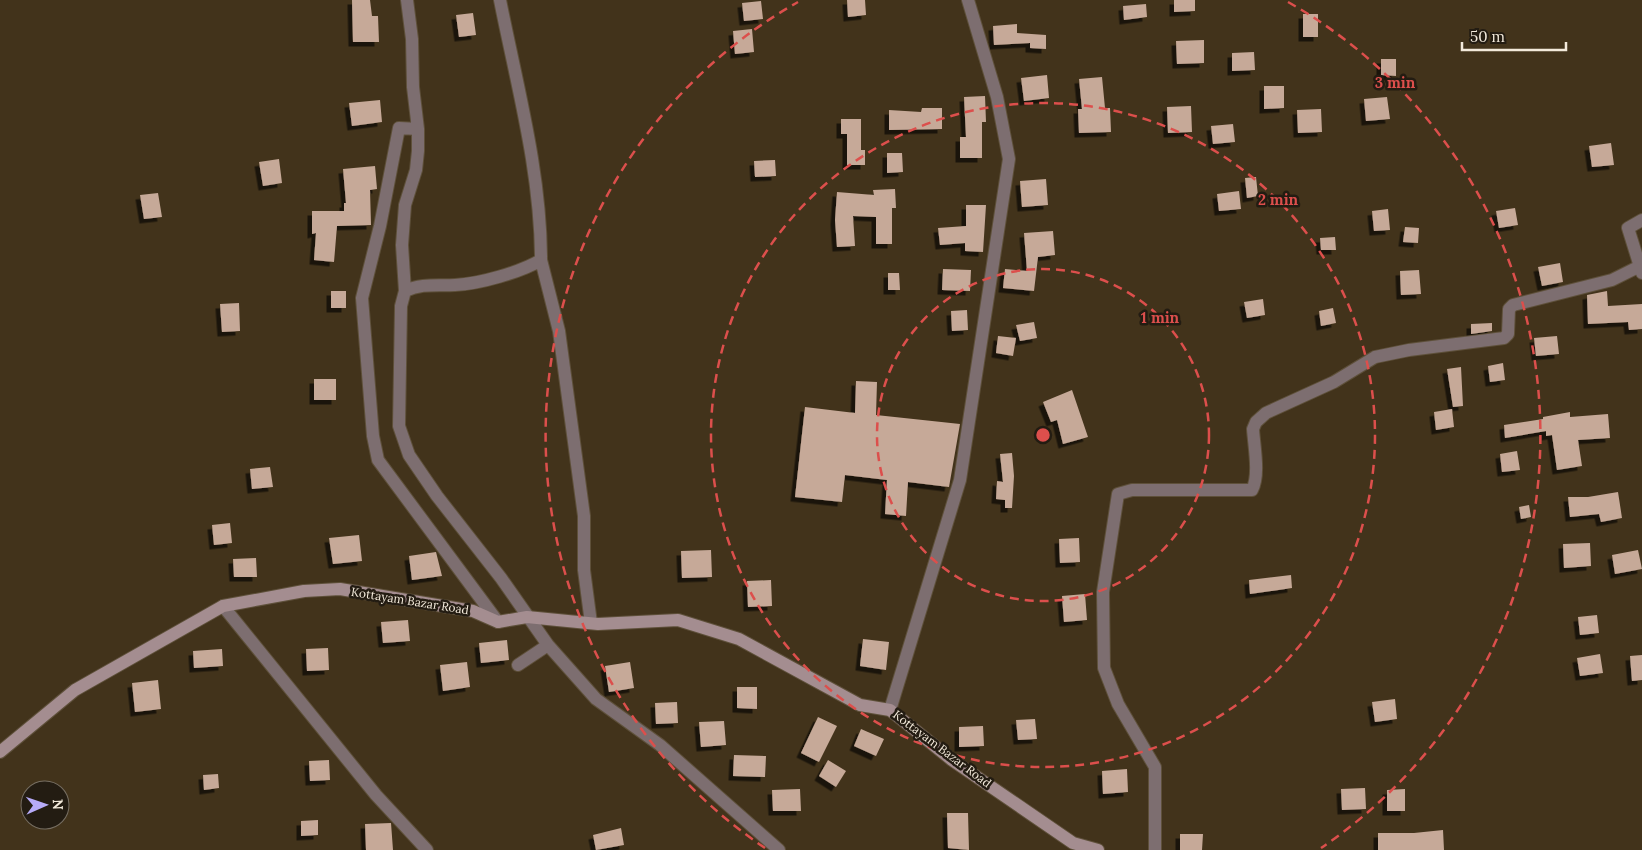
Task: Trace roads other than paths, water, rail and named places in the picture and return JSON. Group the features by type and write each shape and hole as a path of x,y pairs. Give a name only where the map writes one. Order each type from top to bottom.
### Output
{"main road":[{"name":"Kottayam Bazar Road","path":"2,746 75,690 223,606 304,591 340,589 473,611 498,622 525,617 591,623 678,620 739,639 860,705 890,710 952,760 1073,843 1098,850"}],"street":[{"path":"407,0 412,39 413,88 418,129 416,170 405,206 402,232 405,291 401,306 398,372 399,426 409,456 437,496 501,578 525,617 596,699 660,746 779,850"},
{"path":"500,0 520,105 535,166 542,260 559,331 584,516 584,570 591,623"},
{"path":"890,710 960,480 1008,159 997,97 968,0"},
{"path":"418,129 398,128 380,226 362,298 373,436 378,460 498,622"},
{"path":"1155,850 1155,767 1118,704 1104,668 1103,592 1118,494 1132,490 1252,490 1256,474 1253,429 1256,422 1266,413 1334,382 1375,357 1409,350 1504,338 1508,334 1509,310 1513,305 1612,280 1641,270 1628,228 1642,220"},
{"path":"405,291 424,285 457,285 526,269 542,260"},
{"path":"223,606 376,796 427,850"},
{"path":"518,665 548,645"}]}
